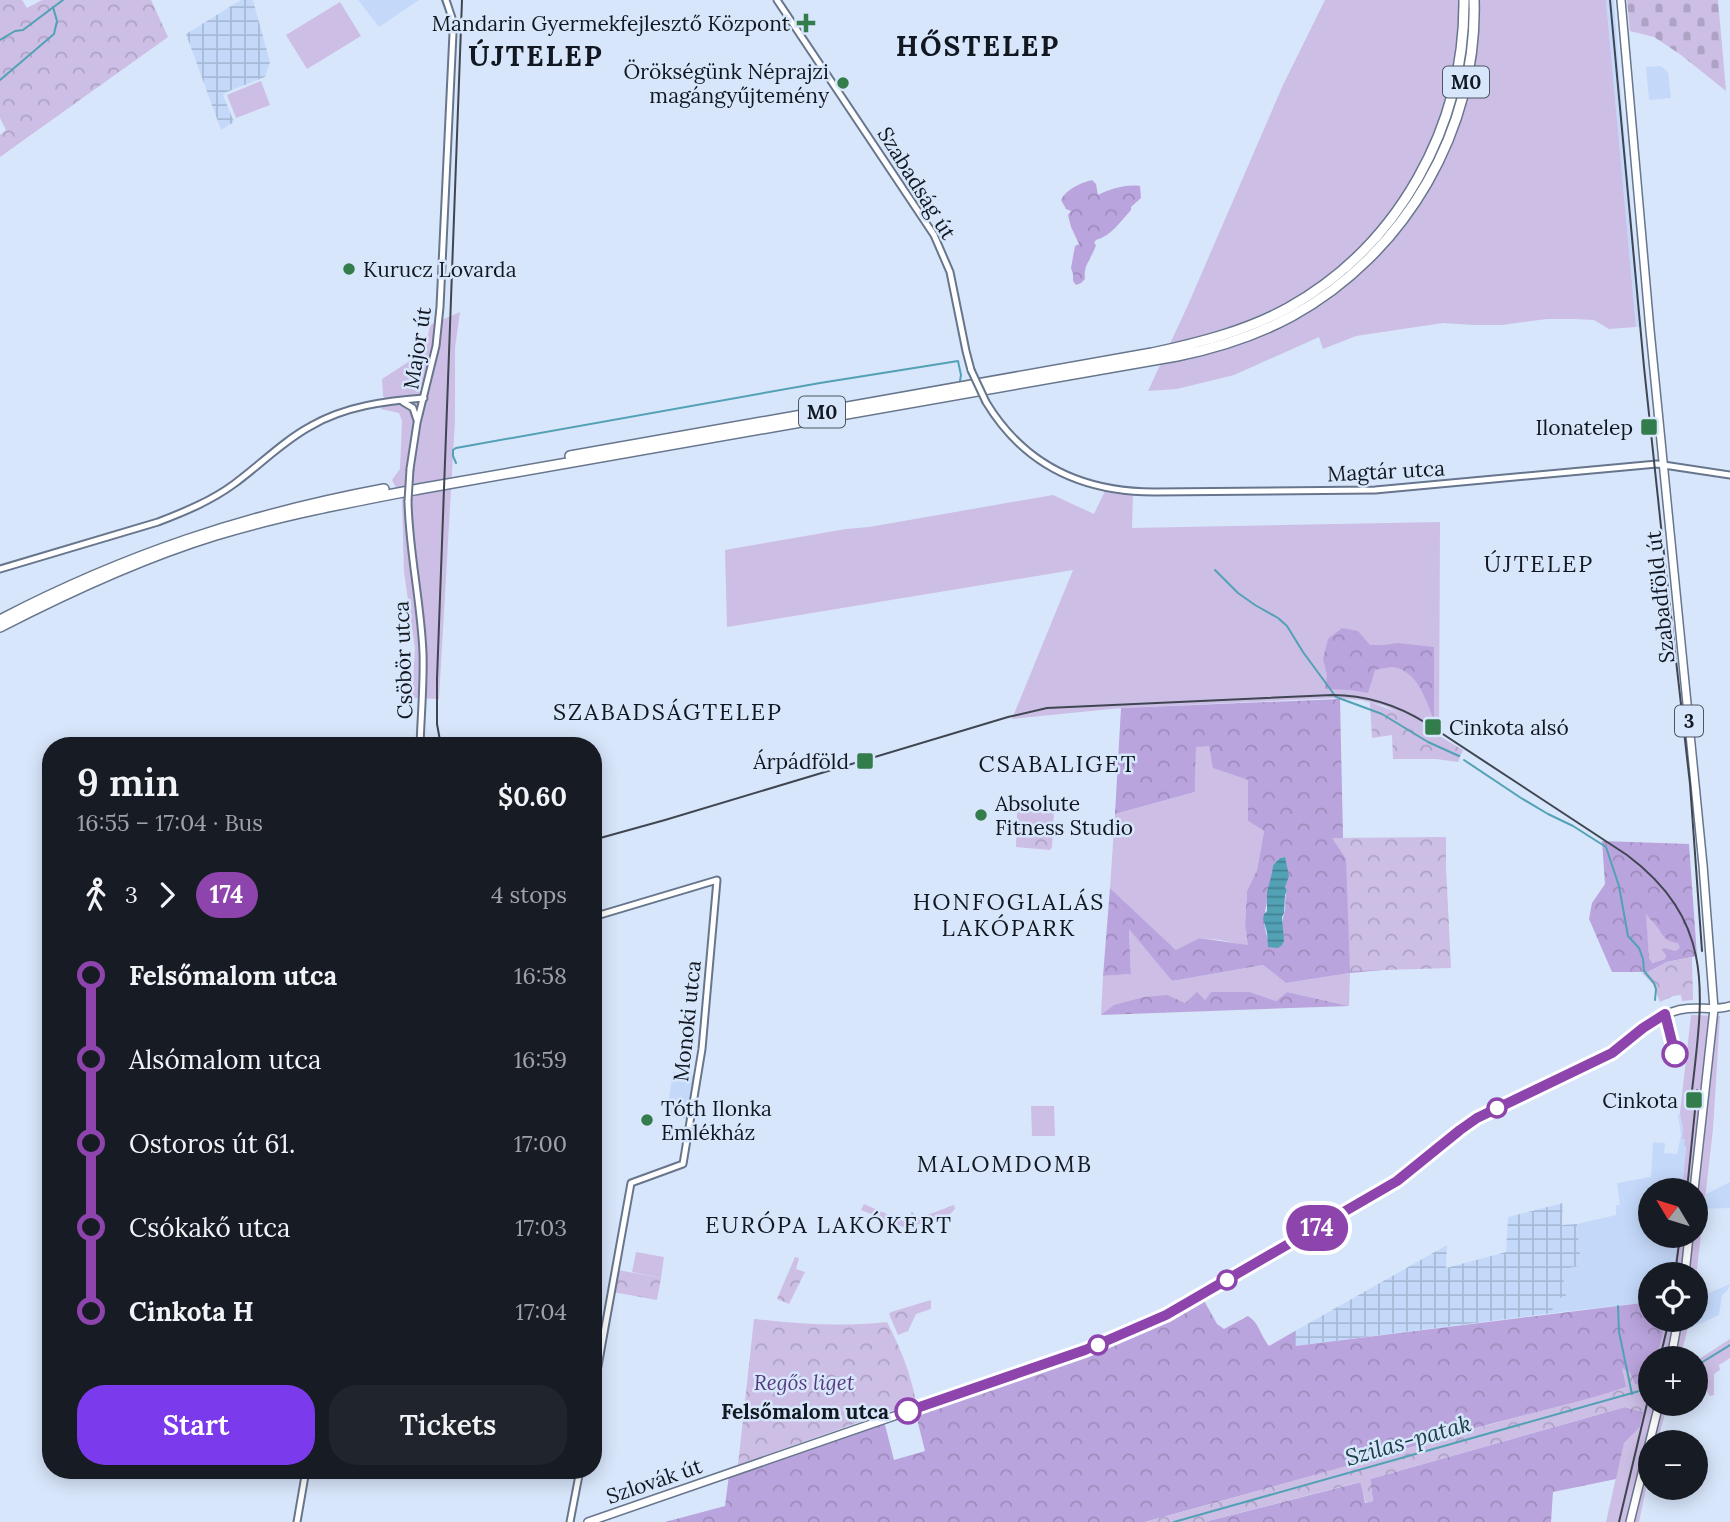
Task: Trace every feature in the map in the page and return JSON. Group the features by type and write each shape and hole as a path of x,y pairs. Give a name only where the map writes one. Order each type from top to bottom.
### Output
{"highway":[{"name":"M0","path":"0,620 79,581 151,551 215,529 294,508 429,481 1152,353 1215,338 1256,323 1303,299 1348,265 1382,230 1410,194 1434,149 1452,98 1462,44 1464,0"},
{"name":"M0","path":"0,627 80,587 143,561 215,536 294,514 419,489 1177,356 1224,345 1262,330 1302,310 1349,277 1385,241 1422,194 1449,139 1462,100 1472,47 1474,0"}],"main road":[{"name":"Szabadföld út","path":"1621,0 1714,1009 1695,1178"},
{"name":"Szlovák út","path":"588,1522 1085,1350 1145,1325 1204,1294 1397,1181 1477,1118 1606,1057 1665,1014 1697,1007 1714,1009 1730,1006"},
{"path":"1630,1522 1657,1416"}],"street":[{"name":"Major út","path":"415,574 408,501 417,424 436,346 440,307 453,33 452,18 446,0"},
{"name":"Szabadság út","path":"777,0 934,235 950,272 971,370 986,402"},
{"path":"0,569 158,522 203,503 233,484 291,438 312,425 346,411 424,398"},
{"path":"400,401 413,408 417,424"},
{"name":"Magtár utca","path":"986,402 1008,434 1037,459 1075,479 1108,488 1139,492 1362,490 1454,484 1657,464 1730,475"},
{"name":"Csöbör utca","path":"415,574 423,654 420,737"},
{"name":"Monoki utca","path":"602,914 716,880 702,1049 683,1164 631,1183 602,1344"},
{"path":"297,1522 304,1479"},
{"path":"570,1522 578,1479"}],"shaded area":[{"path":"241,0 253,0 270,62 265,77 223,95 234,122 221,130 186,34"},
{"path":"358,0 419,0 379,27"},
{"path":"1606,0 1614,0 1641,327 1636,327"},
{"path":"1661,66 1668,72 1671,98 1649,100 1646,67"},
{"path":"1285,857 1289,876 1282,917 1284,941 1278,948 1268,947 1263,919 1267,911 1267,892 1273,865"},
{"path":"673,1072 695,1076 688,1119 666,1116"},
{"path":"1681,1113 1682,1138 1685,1139 1686,1146 1683,1178 1645,1178 1651,1177 1653,1142 1665,1143 1664,1153 1677,1154 1681,1135 1678,1115"},
{"path":"1638,1179 1638,1248 1677,1248 1675,1262 1638,1262 1638,1303 1553,1313 1551,1299 1565,1297 1562,1269 1581,1266 1577,1224 1616,1215 1616,1205 1620,1205 1617,1183"},
{"path":"1730,1182 1730,1208 1708,1209 1708,1193"},
{"path":"1563,1203 1562,1225 1577,1224 1581,1266 1562,1269 1566,1297 1552,1299 1553,1313 1295,1346 1295,1331 1447,1245 1446,1268 1506,1252 1508,1217"},
{"path":"1730,1284 1722,1295 1719,1315 1708,1320 1708,1293"}],"green space":[{"path":"0,0 22,0 27,8 42,0 151,0 168,37 0,157 0,135 6,130 0,118"},
{"path":"1325,0 1606,0 1636,327 1609,329 1594,320 1574,319 1547,319 1502,325 1443,323 1356,336 1323,349 1319,337 1234,375 1177,389 1148,391 1283,85"},
{"path":"1627,0 1718,0 1726,91 1654,37 1630,31"},
{"path":"340,2 361,36 307,69 286,35"},
{"path":"261,81 270,105 236,118 227,95"},
{"path":"1092,180 1096,184 1098,195 1118,188 1140,186 1141,198 1115,228 1096,240 1085,270 1085,279 1076,285 1071,268 1075,246 1079,244 1068,215 1071,211 1066,209 1061,200 1070,190"},
{"path":"460,312 455,348 455,420 439,699 412,698 415,648 404,572 402,499 392,480 400,469 402,421 399,413 381,409 385,398 382,379 425,351 430,325"},
{"path":"1105,491 1133,492 1132,528 1440,522 1439,735 1385,706 1361,700 1335,698 1121,708 1012,719 1073,570 727,627 725,550 1053,495 1094,514"},
{"path":"1342,628 1358,631 1370,645 1398,643 1434,647 1434,720 1415,680 1409,674 1393,667 1375,670 1368,693 1325,689 1327,675 1323,659 1328,639"},
{"path":"1340,699 1343,838 1333,838 1450,964 1350,973 1286,983 1263,965 1172,981 1129,929 1131,974 1103,976 1110,888 1176,950 1199,938 1248,945 1245,924 1247,891 1257,870 1264,831 1248,821 1248,780 1213,768 1209,746 1196,747 1195,792 1115,814 1121,708","holes":["1284,857 1288,876 1282,925 1284,941 1269,946 1264,917 1273,865 1280,858"]},
{"path":"1370,702 1404,715 1463,750 1458,762 1393,759 1392,735 1372,738"},
{"path":"1196,746 1209,746 1214,768 1248,780 1248,821 1264,831 1257,870 1247,891 1245,922 1249,946 1199,938 1176,950 1110,888 1115,814 1195,792"},
{"path":"1020,810 1054,812 1050,850 1016,847 1017,813"},
{"path":"1446,837 1451,968 1350,971 1346,859 1332,838"},
{"path":"1602,841 1689,844 1697,956 1667,962 1648,972 1612,972 1589,919 1592,903 1605,884","holes":["1646,914 1666,938 1678,943 1680,948 1675,951 1664,948 1662,950 1666,955 1665,959 1652,963 1649,958"]},
{"path":"1645,912 1674,938 1681,948 1666,955 1665,959 1651,963 1649,958"},
{"path":"1129,928 1172,981 1263,965 1286,983 1350,973 1349,1006 1287,992 1276,1001 1250,992 1211,992 1205,1000 1185,1003 1168,995 1101,1015 1103,976 1131,974"},
{"path":"1692,957 1693,1000 1682,1001 1681,995 1660,1002 1653,984 1642,973 1667,962"},
{"path":"1197,992 1205,1000 1211,992 1250,992 1276,1001 1287,992 1349,1006 1101,1015 1114,1005 1144,997 1168,995 1185,1003"},
{"path":"1691,1015 1720,1016 1707,1178 1683,1178 1686,1147 1685,1139 1682,1139 1680,1113"},
{"path":"1031,1106 1054,1106 1055,1136 1032,1136"},
{"path":"864,1204 903,1221 911,1212 919,1218 954,1205 955,1209 950,1214 906,1228 861,1210"},
{"path":"1677,1248 1699,1248 1698,1262 1675,1262"},
{"path":"636,1252 664,1257 661,1278 632,1272"},
{"path":"795,1257 799,1258 796,1269 805,1272 789,1304 777,1299"},
{"path":"618,1270 661,1278 657,1300 613,1292"},
{"path":"1202,1297 1217,1324 1224,1329 1248,1316 1255,1322 1269,1346 1295,1331 1295,1346 1638,1303 1638,1332 1663,1332 1660,1346 1638,1346 1638,1385 1494,1423 1145,1522 665,1522 725,1506 729,1475 884,1421 894,1460 925,1451 915,1411 1085,1352"},
{"path":"931,1300 931,1309 916,1314 908,1331 898,1335 889,1314"},
{"name":"Regős liget","path":"754,1319 820,1324 887,1322 904,1361 916,1402 738,1465"},
{"path":"1663,1332 1687,1332 1683,1346 1660,1346"},
{"path":"1730,1339 1730,1358 1719,1365 1720,1370 1714,1374 1714,1395 1710,1396 1708,1393 1708,1353"},
{"path":"1622,1368 1630,1372 1638,1385 1638,1411 1625,1407 1370,1479 1373,1501 1366,1503 1360,1482 1204,1522 1145,1522 1492,1424 1626,1387"},
{"path":"1625,1407 1638,1411 1638,1416 1643,1416 1640,1427 1624,1443 1616,1479 1553,1492 1551,1522 1204,1522 1361,1482 1365,1503 1373,1501 1370,1479"},
{"path":"1643,1416 1665,1416 1660,1430 1638,1430 1638,1500 1644,1500 1639,1522 1606,1522 1624,1442 1640,1427"}],"waterway":[{"path":"0,40 15,31 23,30 63,0"},
{"path":"442,0 450,20"},
{"path":"0,80 54,34 57,21 53,7"},
{"path":"450,32 450,49"},
{"path":"456,463 453,456 453,450 456,448 820,383 958,361 960,381"},
{"path":"1215,570 1238,593 1287,626 1336,697 1382,714 1428,742 1459,756"},
{"path":"1464,760 1521,798 1606,847 1619,886 1628,936 1639,948 1644,971 1654,983 1655,1000"},
{"path":"1618,1306 1619,1332 1632,1394"},
{"name":"Szilas-patak","path":"1708,1359 1730,1345"},
{"name":"Szilas-patak","path":"1174,1522 1638,1391"}],"tram line":[{"path":"439,737 437,679 462,0"},
{"path":"1610,0 1644,367 1690,784 1702,951"},
{"path":"602,838 1008,717 1047,708 1332,695 1369,699 1393,706 1426,723 1627,855 1657,881 1677,908 1691,936 1698,965 1699,1029 1691,1100"},
{"path":"1688,1178 1697,1090"},
{"path":"1677,1262 1678,1248"},
{"path":"1663,1346 1666,1332"},
{"path":"1619,1522 1644,1416"}],"bus line":[{"name":"174","path":"908,1411 1085,1350 1166,1315 1397,1181 1477,1118 1612,1053 1665,1014 1675,1054"}],"place":[{"name":"Mandarin Gyermekfejlesztő Központ","path":"806,23"},
{"name":"Örökségünk Néprajzi magángyűjtemény","path":"843,83"},
{"name":"Kurucz Lovarda","path":"349,269"},
{"name":"Ilonatelep","path":"1649,427"},
{"name":"Cinkota alsó","path":"1433,727"},
{"name":"Árpádföld","path":"865,761"},
{"name":"Absolute Fitness Studio","path":"981,815"},
{"name":"Cinkota","path":"1694,1100"},
{"name":"Tóth Ilonka Emlékház","path":"647,1120"},
{"name":"Felsőmalom utca","path":"908,1411"}],"district":[{"name":"HŐSTELEP","path":"978,46"},
{"name":"ÚJTELEP","path":"536,56"},
{"name":"ÚJTELEP","path":"1539,563"},
{"name":"SZABADSÁGTELEP","path":"668,711"},
{"name":"CSABALIGET","path":"1058,763"},
{"name":"HONFOGLALÁS LAKÓPARK","path":"1009,914"},
{"name":"MALOMDOMB","path":"1005,1163"},
{"name":"EURÓPA LAKÓKERT","path":"829,1224"}]}
